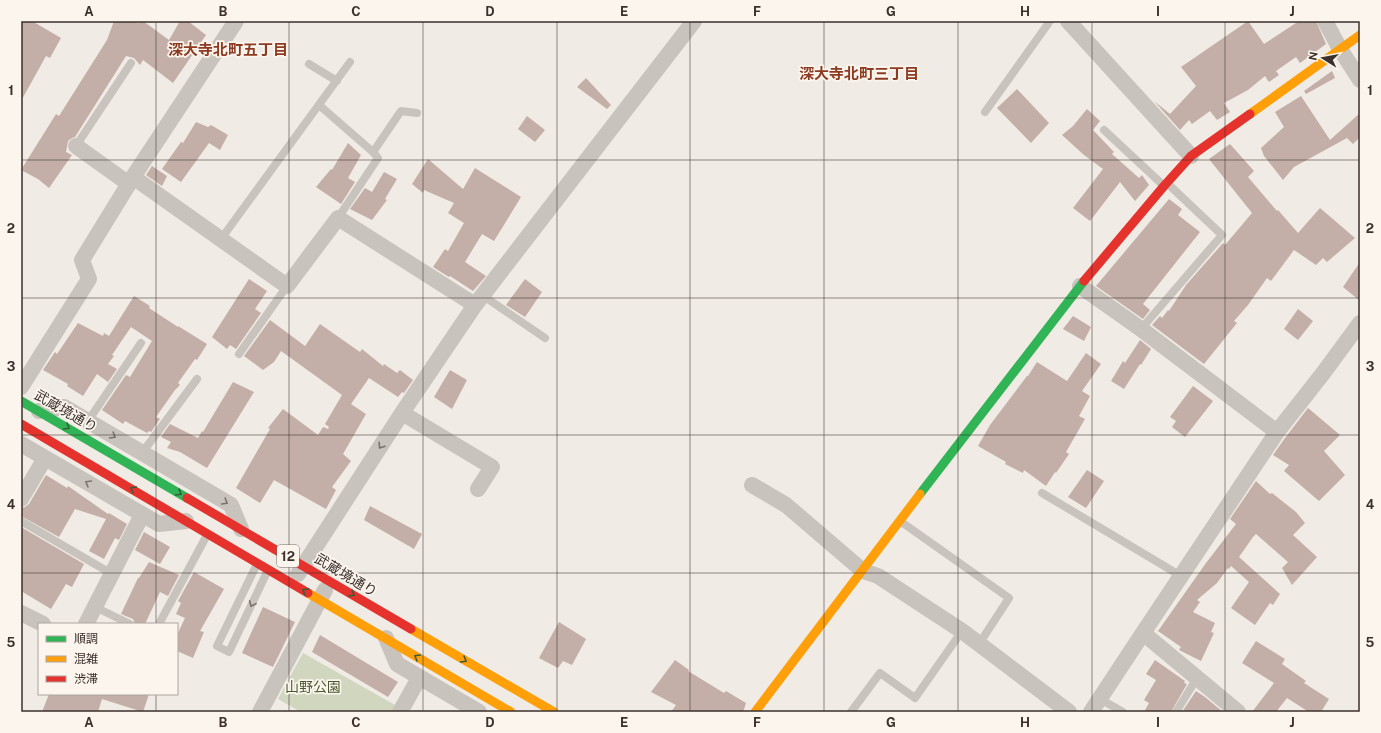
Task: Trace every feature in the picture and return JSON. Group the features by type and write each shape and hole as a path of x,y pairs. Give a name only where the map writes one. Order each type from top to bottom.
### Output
{"main road":[{"path":"755,712 1080,286 1165,184 1192,156 1360,35"},
{"name":"武蔵境通り","path":"21,401 554,712"},
{"name":"12","path":"21,424 209,533 511,712"}],"street":[{"path":"21,387 89,279 82,260 131,181 236,21"},
{"path":"292,583 402,413 479,300 694,21"},
{"path":"1068,21 1192,156"},
{"path":"1325,21 1340,49 1360,80"},
{"path":"76,146 221,239 287,286 338,218 479,300"},
{"path":"1080,286 1141,329 1276,432"},
{"path":"1096,705 1276,432 1324,372 1360,323"},
{"path":"39,411 64,407 88,421 230,505 241,529"},
{"path":"402,413 492,467 478,489"},
{"path":"21,444 159,524 186,521"},
{"path":"23,493 45,458"},
{"path":"752,484 786,505 863,571 878,576 962,631 1068,712"},
{"path":"86,623 142,515"},
{"path":"260,712 330,582"},
{"path":"21,613 41,623"},
{"path":"1143,633 1238,712"},
{"path":"386,638 397,664 479,712"},
{"path":"400,712 419,678"}],"lane":[{"path":"985,112 1050,21"},
{"path":"221,239 350,62"},
{"path":"76,146 131,63"},
{"path":"309,64 337,81"},
{"path":"319,105 378,158 338,218"},
{"path":"373,152 401,111 416,113"},
{"path":"1104,130 1222,235 1141,329"},
{"path":"239,354 287,286"},
{"path":"479,300 545,338"},
{"path":"88,421 141,343"},
{"path":"142,453 197,379"},
{"path":"1042,493 1181,576"},
{"path":"21,521 112,574"},
{"path":"900,521 1009,598 979,644"},
{"path":"160,623 209,533"},
{"path":"258,562 217,646 229,652 269,569"},
{"path":"95,606 128,623"},
{"path":"851,712 880,673 915,698 962,631"},
{"path":"1176,712 1197,678"},
{"path":"1096,705 1123,712"}],"green space":[{"name":"山野公園","path":"303,653 395,705 391,712 301,712 278,699"}],"building":[{"path":"21,21 32,21 61,38 50,58 46,56 21,101"},
{"path":"114,21 131,21 140,23 143,21 169,40 180,21 188,21 206,35 173,83 143,60 140,65 134,58 126,56 75,137 68,141 66,152 72,155 49,188 38,179 21,170 56,114 59,116 107,40"},
{"path":"1248,21 1264,44 1299,21 1316,21 1326,44 1300,63 1296,57 1276,71 1279,75 1269,82 1265,76 1248,90 1224,103 1230,112 1217,120 1210,111 1192,124 1189,120 1180,130 1154,101 1170,114 1196,86 1181,67"},
{"path":"1332,71 1335,78 1306,94 1304,91"},
{"path":"586,78 611,105 607,109 577,87"},
{"path":"1017,89 1049,123 1031,143 997,108"},
{"path":"1301,96 1330,140 1360,113 1360,137 1353,144 1347,138 1294,167 1283,180 1264,156 1261,148 1284,127 1275,112"},
{"path":"1087,109 1100,121 1093,130 1114,152 1112,154 1139,178 1142,175 1149,185 1135,201 1120,182 1090,221 1073,208 1103,169 1084,155 1062,135 1073,126"},
{"path":"527,116 545,130 535,142 518,129"},
{"path":"196,122 208,127 211,125 228,135 220,150 209,143 181,182 162,169 181,142 183,143"},
{"path":"348,143 361,155 348,178 355,182 341,204 316,187 331,169 332,170"},
{"path":"1230,144 1254,171 1248,177 1298,233 1320,208 1355,238 1327,262 1323,258 1316,265 1294,250 1271,281 1267,278 1248,305 1234,321 1237,323 1204,364 1152,325 1160,316 1162,318 1168,310 1169,311 1186,285 1223,243 1225,245 1252,213 1209,159"},
{"path":"428,159 463,189 475,168 521,197 494,241 482,234 465,262 486,276 473,291 433,267 445,249 448,251 464,223 448,213 454,203 424,190 423,193 412,184"},
{"path":"152,166 167,176 162,186 146,175"},
{"path":"384,172 397,179 385,199 387,200 372,220 350,209 365,188 372,192"},
{"path":"1169,199 1182,209 1178,215 1200,232 1143,304 1150,310 1143,319 1096,286"},
{"path":"1360,262 1360,301 1343,287"},
{"path":"249,279 267,291 255,309 261,313 236,349 230,345 227,349 212,337"},
{"path":"525,279 542,292 525,317 506,305"},
{"path":"134,296 150,306 149,308 207,344 197,360 195,359 178,383 180,385 156,417 160,419 151,432 149,431 147,433 125,421 123,424 102,410 126,375 130,377 152,341 131,327 112,355 114,356 108,364 117,369 108,382 97,374 83,396 67,386 68,384 43,370 55,352 57,354 78,323 103,336 104,333 109,336"},
{"path":"1298,309 1313,321 1298,340 1284,329"},
{"path":"1073,316 1091,327 1084,341 1063,329"},
{"path":"270,320 305,346 320,324 360,352 362,349 383,366 384,364 397,373 400,370 413,380 404,393 402,392 398,397 369,378 351,404 366,414 343,454 351,461 332,487 336,490 326,509 274,480 260,503 236,488 270,429 268,428 283,409 318,435 323,427 328,429 329,427 325,424 342,395 281,351 274,362 263,370 244,356"},
{"path":"1140,340 1151,349 1124,389 1111,381 1123,361 1125,363"},
{"path":"1086,353 1101,364 1082,391 1090,396 1079,416 1085,419 1066,452 1069,454 1046,486 1024,470 1023,473 1005,464 1006,462 978,446 990,425 1037,362 1067,381"},
{"path":"450,370 467,380 452,409 434,397"},
{"path":"233,382 254,392 207,468 180,452 167,448 171,442 161,437 170,424 198,438"},
{"path":"1193,386 1213,401 1185,437 1172,427 1176,421 1170,417"},
{"path":"1308,408 1340,435 1324,451 1345,475 1319,501 1284,471 1289,465 1273,455"},
{"path":"1087,470 1104,481 1086,508 1068,497"},
{"path":"46,475 67,488 68,486 108,514 109,513 127,524 119,540 115,538 104,559 89,551 106,519 75,509 59,537 21,516 21,508 29,504"},
{"path":"1256,481 1270,494 1272,493 1296,512 1305,523 1293,535 1317,557 1292,585 1282,568 1288,562 1256,534 1239,557 1280,594 1273,605 1270,603 1255,625 1231,608 1249,582 1231,566 1229,569 1228,568 1217,583 1197,600 1200,602 1193,612 1215,623 1211,632 1214,633 1201,661 1179,650 1181,647 1158,631 1206,563 1236,524 1230,519"},
{"path":"370,506 422,534 414,549 364,520"},
{"path":"21,527 84,564 72,587 66,584 51,609 21,591"},
{"path":"144,532 170,547 160,564 135,550"},
{"path":"149,562 179,575 168,596 160,592 145,623 135,623 133,619 121,614 139,578"},
{"path":"194,572 224,589 200,631 204,632 193,658 178,651 178,633 185,618 176,614 181,603 178,601"},
{"path":"263,607 295,622 273,667 242,653"},
{"path":"559,622 586,639 572,665 563,661 558,668 539,658"},
{"path":"320,635 398,682 388,697 312,652"},
{"path":"1256,641 1285,659 1282,664 1306,681 1304,683 1329,699 1321,712 1309,712 1287,698 1276,712 1252,712 1274,683 1242,663"},
{"path":"675,660 689,670 688,671 724,693 726,691 746,703 743,712 671,712 676,705 651,692"},
{"path":"1155,660 1187,684 1171,712 1144,712 1149,703 1144,700 1156,680 1146,674"},
{"path":"1196,691 1205,697 1223,712 1182,712"},
{"path":"49,695 149,695 143,712 102,699 98,712 42,712"}],"traffic: fast":[{"path":"920,494 1084,281"},
{"path":"21,401 187,498"}],"traffic: slow":[{"path":"1250,114 1360,35"},
{"path":"755,712 920,494"},
{"path":"308,593 511,712"},
{"path":"411,629 554,712"}],"traffic: jam":[{"path":"1084,281 1191,156 1250,114"},
{"path":"21,424 308,593"},
{"path":"187,498 411,629"}],"district":[{"name":"深大寺北町五丁目","path":"228,49"},
{"name":"深大寺北町三丁目","path":"859,73"}]}
